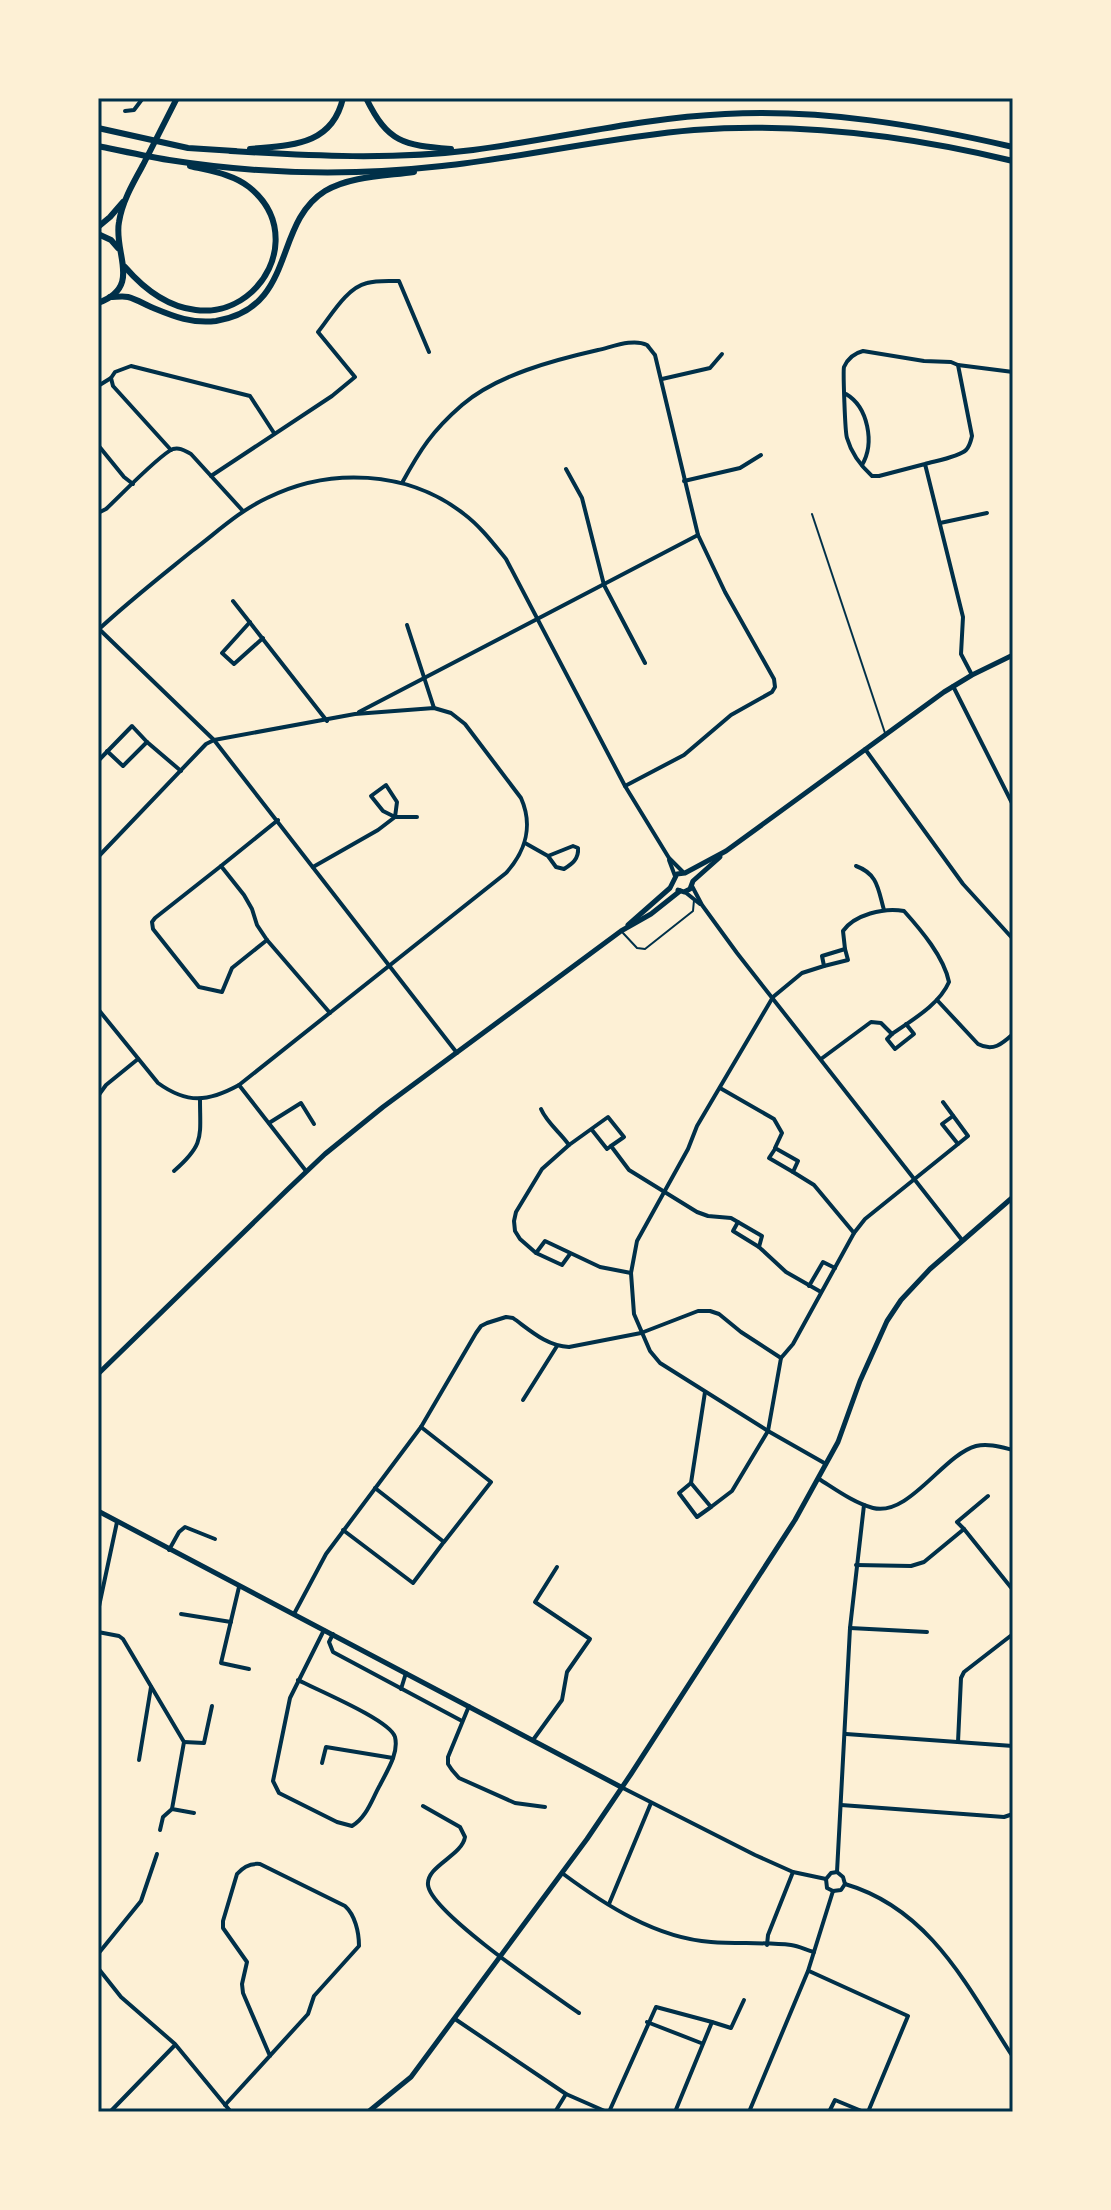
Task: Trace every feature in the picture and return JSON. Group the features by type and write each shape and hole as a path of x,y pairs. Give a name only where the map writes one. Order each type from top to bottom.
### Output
{"main road":[{"path":"118,248 119,219 125,199 177,98"},
{"path":"231,151 286,146 315,138 330,125 343,98"},
{"path":"366,98 380,125 403,141 471,150"},
{"path":"98,128 188,148 327,157 471,150 671,118 728,114 824,115 935,130 1013,147"},
{"path":"98,146 192,163 240,168 367,170 439,166 683,132 819,130 881,135 1013,161"},
{"path":"98,234 111,240 118,248 125,267 151,294 180,308 214,310 240,302 259,286 272,262 273,227 264,206 250,187 229,176 160,158"},
{"path":"110,297 129,297 183,320 197,322 232,317 251,307 270,287 295,227 313,201 325,191 344,183 439,166"},
{"path":"98,227 125,199"},
{"path":"98,303 118,289 125,267"}],"street":[{"path":"125,111 134,110 143,98"},
{"path":"211,476 332,396 355,377 318,332 358,286 370,282 399,281 429,352"},
{"path":"402,483 426,441 442,423 465,402 504,380 552,361 631,342 647,345 655,355 698,535 725,592 774,679 775,687 772,692 731,715 684,755 625,786"},
{"path":"958,365 972,436 967,449 925,464 872,476 851,449 845,433 844,368 855,353 863,351 1013,372"},
{"path":"662,379 710,368 722,354"},
{"path":"98,386 115,372 131,366 250,396 274,434"},
{"path":"111,378 113,386 171,450"},
{"path":"846,394 856,400 867,425 868,455 862,465"},
{"path":"98,445 133,484"},
{"path":"98,513 171,450 179,449 191,454 243,511"},
{"path":"684,481 740,468 761,455"},
{"path":"925,464 963,617 961,654 972,675"},
{"path":"566,469 582,498 604,585 645,663"},
{"path":"98,1374 306,1171 383,1107 457,1053 621,931 673,884 675,876 669,858 625,786 506,559 481,529 448,503 402,483 346,476 291,488 243,511 98,629 214,740 457,1053"},
{"path":"940,523 987,513"},
{"path":"355,714 698,535"},
{"path":"233,601 327,721"},
{"path":"250,622 222,653 234,664 263,638"},
{"path":"407,625 434,708"},
{"path":"621,931 692,884 726,851 886,733 953,686 1013,655"},
{"path":"953,686 1013,805"},
{"path":"98,857 206,744 221,737 355,714 434,708 451,713 465,724 521,798 528,822 519,860 506,873 239,1085 220,1096 186,1098 169,1091 158,1083 98,1009"},
{"path":"98,761 132,726 181,771"},
{"path":"107,751 123,766 147,742"},
{"path":"865,749 963,884 1013,939"},
{"path":"313,867 395,817 397,802 386,785 371,796 383,811 395,817 417,817"},
{"path":"267,940 232,968 222,992 199,987 153,929 152,922 278,820"},
{"path":"525,843 548,856 556,867 564,869 579,854 578,848 573,846 548,856"},
{"path":"675,876 726,851"},
{"path":"669,858 690,875 702,905 962,1240"},
{"path":"221,866 244,895 267,940 330,1013"},
{"path":"856,866 868,870 876,881 884,910"},
{"path":"673,884 702,905"},
{"path":"827,1464 660,1363 650,1351 634,1314 631,1273 637,1241 688,1149 697,1126 773,997 802,973 848,960 843,931 849,922 884,910 904,911 941,961 949,982 937,1000 892,1034 887,1039 895,1049 914,1034 906,1024"},
{"path":"824,966 822,956 845,949"},
{"path":"937,1000 984,1047 997,1047 1013,1034"},
{"path":"821,1059 871,1022 881,1023 892,1034"},
{"path":"98,1096 106,1085 138,1059"},
{"path":"239,1085 306,1171"},
{"path":"720,1088 774,1119 782,1133 769,1158 814,1185 854,1233"},
{"path":"174,1171 197,1146 200,1099"},
{"path":"705,1392 691,1483 679,1493 697,1517 732,1491 768,1431 781,1358 793,1344 854,1233 878,1208 968,1136 943,1102"},
{"path":"269,1123 301,1103 314,1124"},
{"path":"541,1109 569,1145"},
{"path":"953,1116 942,1124 958,1144"},
{"path":"570,1254 562,1265 536,1253 520,1239 514,1221 516,1212 542,1169 569,1145 591,1129 608,1117 624,1137 607,1149 591,1129"},
{"path":"611,1146 629,1170 664,1193 697,1212 731,1218 762,1236 759,1247"},
{"path":"775,1148 798,1161 793,1172"},
{"path":"368,2112 411,2077 562,1873 621,1787 782,1541 819,1479 838,1442 860,1381 887,1321 901,1300 930,1269 1013,1197"},
{"path":"738,1222 733,1231 759,1247 786,1272 821,1292"},
{"path":"536,1253 545,1241 600,1267 631,1273"},
{"path":"809,1286 823,1262 835,1268"},
{"path":"294,1614 326,1554 421,1427 481,1326 506,1317 513,1318 546,1341 569,1347 641,1333 698,1311 710,1311 719,1314 781,1358"},
{"path":"523,1400 557,1346"},
{"path":"343,1530 413,1583 491,1482 421,1427"},
{"path":"819,1479 875,1509 895,1506 974,1446 998,1446 1013,1450"},
{"path":"691,1483 711,1507"},
{"path":"375,1488 444,1542"},
{"path":"988,1496 957,1522 1013,1590"},
{"path":"837,1872 850,1628 864,1505"},
{"path":"98,1511 651,1803 793,1872 826,1879"},
{"path":"98,1611 117,1522"},
{"path":"169,1550 185,1527 215,1539"},
{"path":"856,1565 911,1566 924,1562 964,1529"},
{"path":"533,1740 562,1700 567,1672 590,1639 535,1602 557,1567"},
{"path":"239,1587 221,1663 249,1669"},
{"path":"181,1614 231,1622"},
{"path":"850,1628 927,1632"},
{"path":"298,1680 386,1725 396,1739 393,1758 365,1815 352,1826 326,1817 279,1793 274,1786 290,1698 298,1680 324,1630"},
{"path":"98,1632 123,1639 184,1742 172,1809 163,1817 160,1830"},
{"path":"333,1634 329,1642 333,1652 462,1721"},
{"path":"958,1742 961,1678 964,1672 1013,1634"},
{"path":"401,1689 406,1673"},
{"path":"139,1760 151,1685"},
{"path":"184,1742 204,1743 212,1706"},
{"path":"469,1706 448,1757 452,1770 459,1778 515,1803 545,1807"},
{"path":"846,1734 1013,1746"},
{"path":"322,1763 326,1747 393,1758"},
{"path":"609,1904 651,1803"},
{"path":"841,1805 1004,1817 1013,1814"},
{"path":"423,1806 460,1827 465,1837 462,1846 429,1877 428,1885 436,1902 499,1957 579,2013"},
{"path":"172,1809 194,1813"},
{"path":"98,1954 141,1901 157,1854"},
{"path":"225,2105 270,2056 308,2014 314,1996 356,1951 360,1941 351,1913 345,1906 255,1863 242,1868 237,1874 223,1928 247,1962 243,1993 270,2056"},
{"path":"767,1945 768,1935 793,1872"},
{"path":"837,1872 845,1884 841,1890 833,1891 826,1886 826,1879 837,1872"},
{"path":"562,1873 609,1904 658,1930 682,1938 794,1945 814,1952"},
{"path":"845,1884 882,1900 907,1915 929,1934 1013,2057"},
{"path":"749,2112 808,1971 833,1891"},
{"path":"98,1968 121,1997 175,2044 231,2112"},
{"path":"808,1971 908,2016 866,2112 835,2100 829,2112"},
{"path":"455,2019 566,2094 608,2112 656,2007 731,2028 744,2000"},
{"path":"647,2022 702,2043"},
{"path":"675,2112 712,2022"},
{"path":"110,2112 175,2044"},
{"path":"555,2112 566,2094"}],"lane":[{"path":"812,514 886,733"},
{"path":"621,931 637,948 645,949 693,911 694,899"}]}
